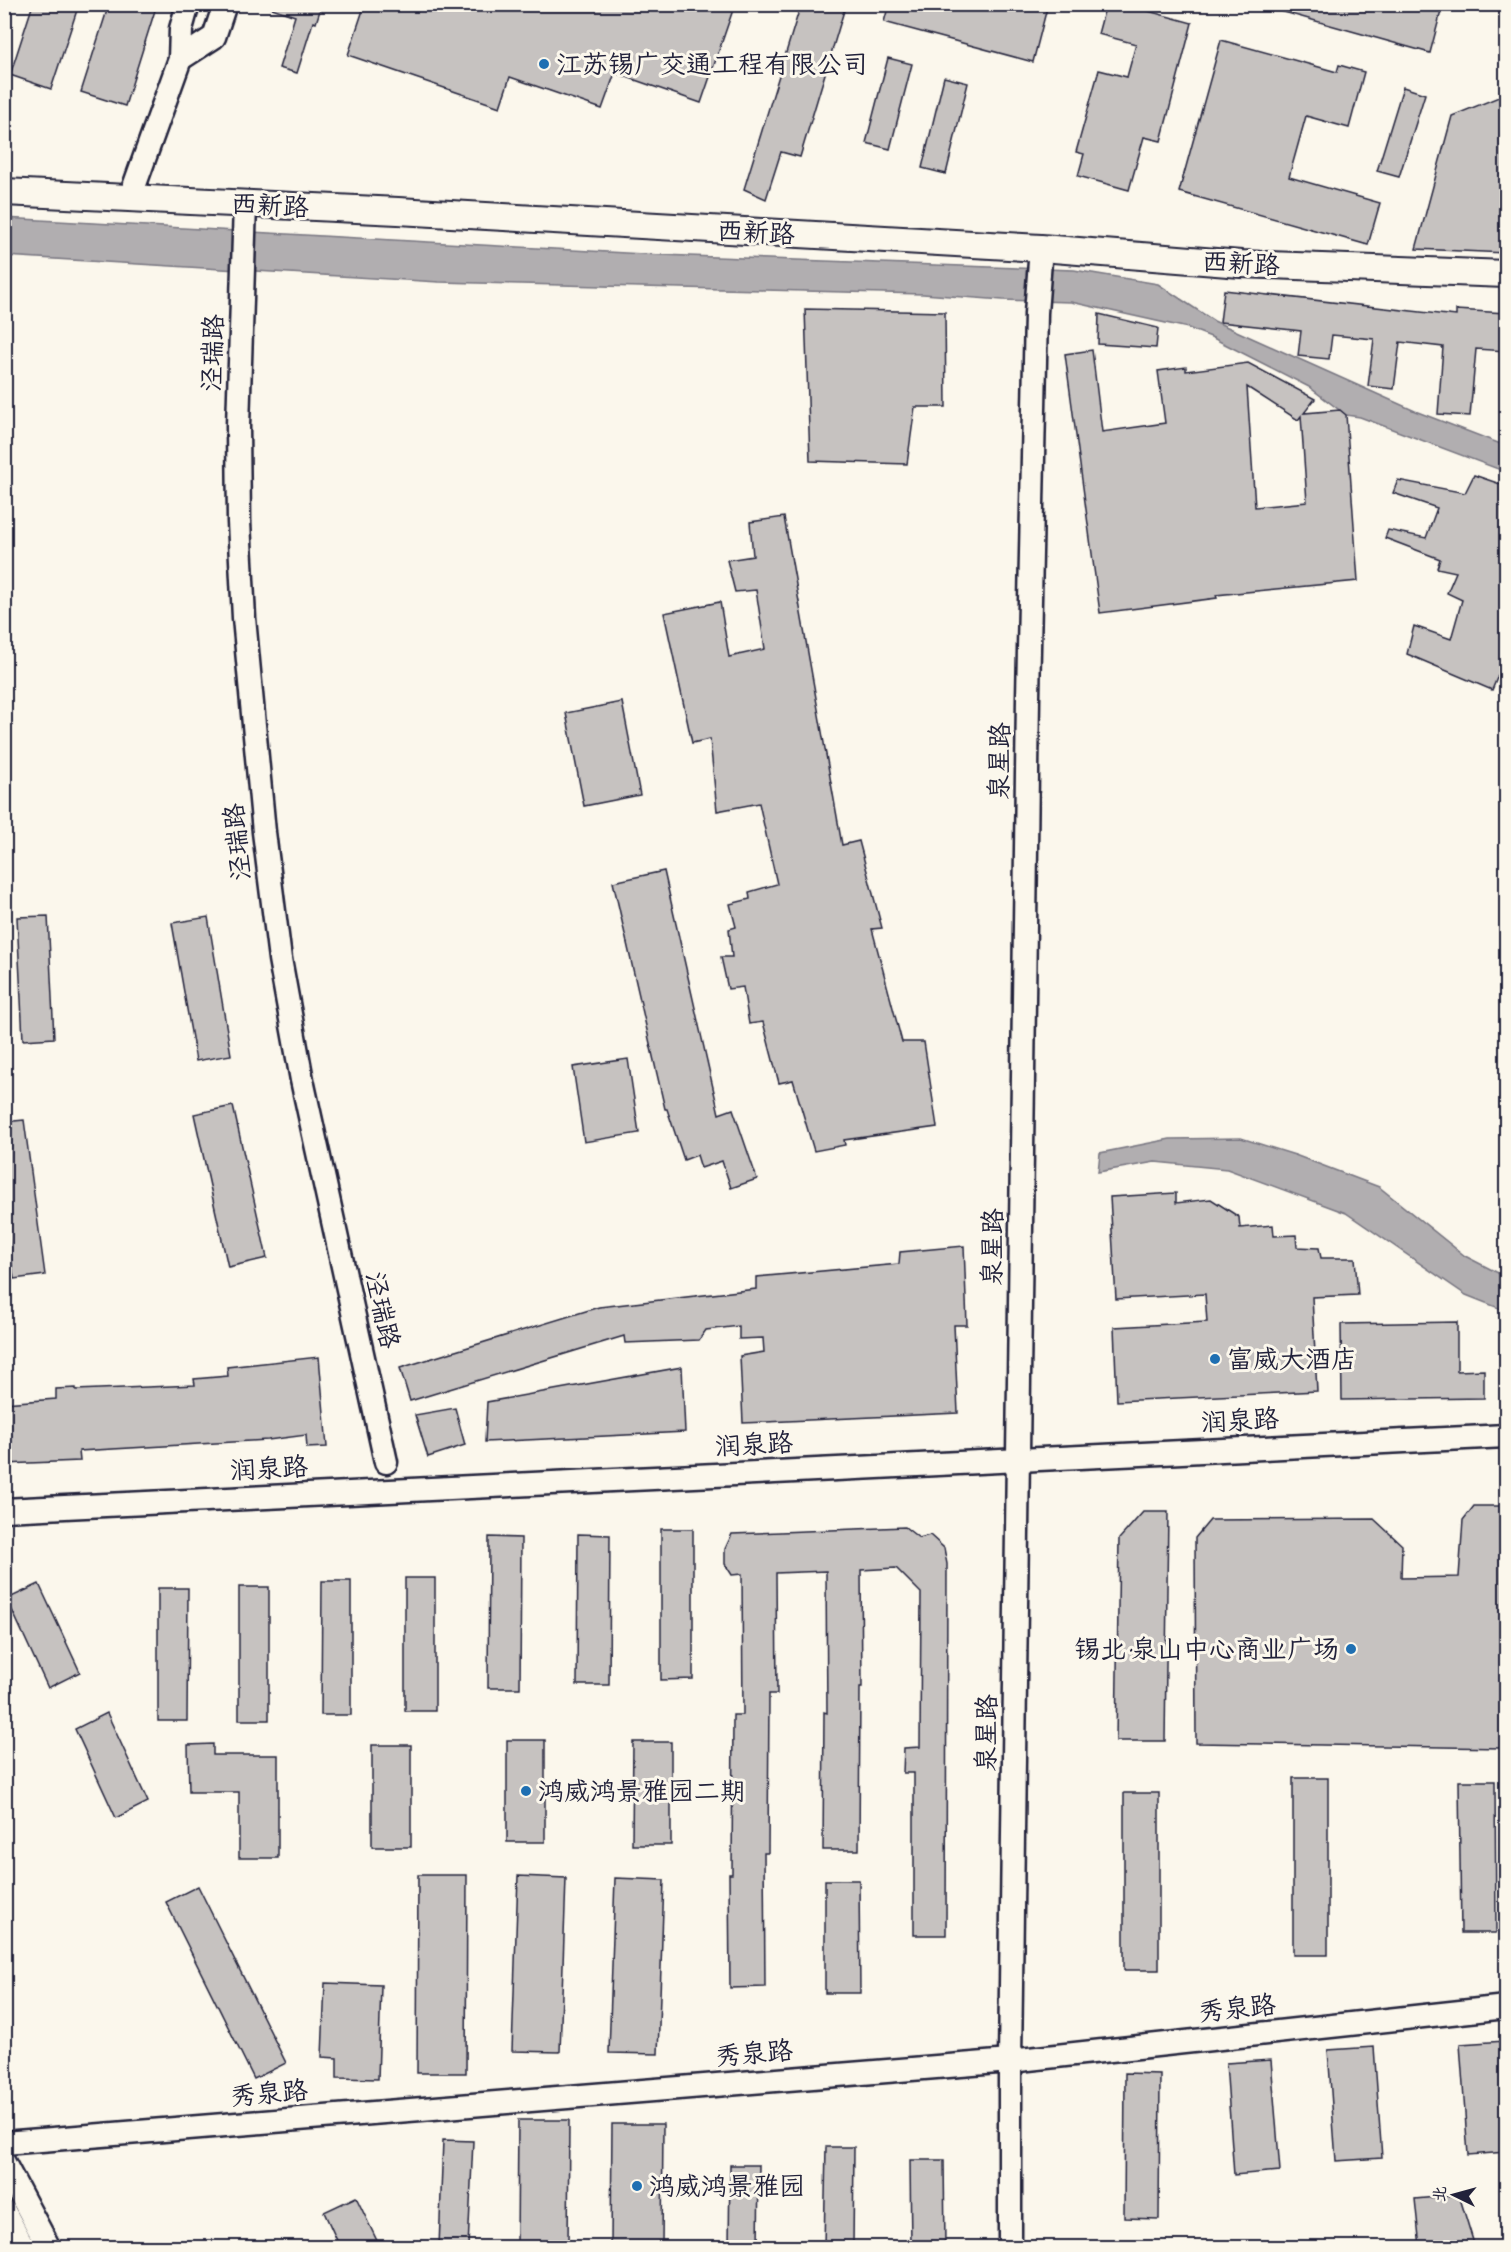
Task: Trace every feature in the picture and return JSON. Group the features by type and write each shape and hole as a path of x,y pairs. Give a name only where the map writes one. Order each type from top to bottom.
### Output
{"main road":[{"name":"西新路","path":"4,192 130,198 245,215 1040,255 1506,274"}],"street":[{"path":"130,198 180,60 181,28 188,4"},
{"path":"180,60 214,37 225,4"},
{"name":"泾瑞路","path":"245,215 238,426 239,522 244,618 264,832 280,959 302,1080 386,1462"},
{"name":"泉星路","path":"1010,2247 1010,2061 1028,698 1036,313 1040,255"},
{"name":"润泉路","path":"4,1510 1506,1436"},
{"name":"秀泉路","path":"4,2143 1010,2061 1506,2007"},
{"path":"4,2163 49,2247"},
{"path":"4,2211 24,2247"}],"shaded area":[{"path":"4,218 661,255 1074,270 1158,284 1214,321 1415,411 1506,446 1506,472 1360,417 1346,415 1309,387 1211,337 1188,328 1071,302 923,294 439,282 5,256"},
{"path":"1241,1138 1295,1155 1379,1187 1465,1256 1506,1277 1506,1311 1466,1295 1346,1213 1227,1169 1155,1162 1098,1172 1100,1153 1170,1139"}],"building":[{"path":"33,4 79,4 51,89 10,75"},
{"path":"109,4 157,4 125,106 81,92"},
{"path":"269,4 322,4 316,23 313,22 297,73 279,68 295,16 269,7"},
{"name":"江苏锡广交通工程有限公司","path":"365,4 735,4 701,103 615,73 602,109 510,77 500,107 348,55"},
{"path":"801,4 846,4 800,157 781,152 766,199 744,189"},
{"path":"889,4 1048,4 1033,62 884,22"},
{"path":"1106,4 1150,4 1148,11 1192,23 1161,141 1144,137 1129,190 1078,176 1084,154 1076,152 1099,70 1127,77 1136,44 1098,34"},
{"path":"1274,4 1443,4 1430,53 1273,9"},
{"path":"1221,40 1337,72 1339,65 1364,72 1349,128 1306,116 1289,177 1380,203 1368,245 1179,192"},
{"path":"888,58 912,64 890,149 866,143"},
{"path":"944,77 968,83 946,174 922,168"},
{"path":"1403,87 1425,94 1399,177 1377,171"},
{"path":"1506,94 1506,192 1500,217 1506,218 1506,253 1416,249 1452,116"},
{"path":"1224,290 1456,316 1456,310 1506,313 1506,351 1476,349 1470,416 1438,414 1443,347 1400,342 1394,389 1368,386 1374,339 1332,335 1329,359 1298,356 1301,331 1220,322"},
{"path":"805,309 945,312 946,407 915,407 907,464 810,461"},
{"path":"1099,314 1158,328 1156,348 1098,344"},
{"path":"1092,350 1102,432 1165,423 1158,371 1186,367 1186,371 1248,363 1315,399 1304,413 1340,410 1346,415 1358,581 1216,595 1217,598 1100,613 1065,354","holes":["1247,387 1298,420 1301,416 1307,502 1255,507"]},
{"path":"1474,475 1506,486 1506,656 1492,690 1407,654 1414,626 1451,639 1462,600 1447,593 1456,572 1437,568 1440,559 1385,538 1388,530 1426,538 1437,508 1393,493 1398,480 1465,493"},
{"path":"784,517 842,845 859,841 882,928 872,929 902,1042 924,1042 937,1127 844,1140 845,1145 814,1151 793,1080 779,1083 763,1022 749,1024 743,987 728,989 721,957 732,957 729,929 736,927 730,904 750,899 749,892 777,884 759,803 717,811 710,739 692,743 664,613 720,602 729,657 765,649 756,590 735,592 727,560 753,556 750,522"},
{"path":"622,702 640,795 584,806 566,713"},
{"path":"664,871 719,1114 733,1109 757,1179 731,1188 722,1161 701,1168 697,1155 684,1160 667,1109 665,1109 613,882"},
{"path":"48,916 54,1038 23,1040 17,917"},
{"path":"208,917 231,1055 196,1061 172,923"},
{"path":"628,1059 639,1133 584,1142 573,1067"},
{"path":"233,1106 267,1258 228,1267 194,1114"},
{"path":"24,1120 45,1275 14,1279 4,1209 4,1122"},
{"path":"1176,1193 1176,1203 1211,1199 1239,1217 1240,1228 1273,1225 1274,1236 1296,1235 1297,1247 1319,1248 1321,1258 1355,1258 1358,1295 1312,1297 1317,1391 1117,1401 1114,1327 1207,1322 1205,1294 1116,1299 1110,1197"},
{"path":"964,1246 967,1325 954,1325 958,1413 743,1423 740,1356 764,1352 763,1338 739,1339 739,1326 706,1330 699,1340 625,1343 624,1336 410,1401 400,1368 599,1307 756,1289 756,1277 899,1264 900,1252"},
{"path":"1457,1322 1457,1371 1484,1370 1484,1398 1342,1400 1341,1324"},
{"path":"319,1357 327,1447 307,1448 306,1435 268,1440 79,1451 80,1461 4,1464 4,1403 56,1399 56,1389 195,1385 194,1379 228,1376 227,1367"},
{"path":"682,1367 685,1432 485,1442 487,1402"},
{"path":"455,1408 465,1445 428,1457 415,1415"},
{"name":"锡北·泉山中心商业广场","path":"1474,1506 1506,1506 1506,1721 1502,1748 1196,1743 1195,1538 1210,1520 1374,1519 1402,1545 1401,1578 1459,1577 1463,1520"},
{"path":"1143,1512 1168,1512 1165,1741 1116,1741 1119,1539"},
{"path":"905,1527 919,1538 930,1535 944,1548 947,1564 946,1935 914,1935 914,1773 903,1773 904,1748 920,1747 921,1593 896,1568 861,1570 862,1687 860,1687 859,1850 823,1850 824,1712 827,1713 826,1571 776,1573 777,1694 769,1694 768,1853 764,1853 765,1987 730,1988 729,1874 732,1874 733,1715 743,1715 742,1574 732,1575 725,1564 725,1549 732,1534"},
{"path":"661,1529 693,1529 693,1679 661,1680"},
{"path":"578,1534 610,1535 609,1685 577,1685"},
{"path":"489,1537 521,1538 520,1688 488,1688"},
{"path":"405,1578 435,1578 435,1711 405,1711"},
{"path":"322,1581 351,1581 351,1715 321,1715"},
{"path":"39,1584 80,1672 48,1688 7,1599"},
{"path":"239,1587 269,1587 269,1720 239,1720"},
{"path":"158,1588 188,1588 187,1721 158,1721"},
{"path":"107,1713 148,1802 116,1818 75,1729"},
{"name":"鸿威鸿景雅园二期","path":"507,1740 545,1740 545,1842 507,1842"},
{"path":"633,1742 671,1742 671,1845 632,1845"},
{"path":"213,1744 213,1755 278,1755 278,1858 239,1858 239,1792 189,1792 188,1745"},
{"path":"372,1745 411,1745 411,1847 372,1847"},
{"path":"1293,1778 1328,1778 1328,1955 1293,1955"},
{"path":"1459,1781 1495,1781 1496,1933 1461,1933"},
{"path":"1124,1793 1159,1793 1159,1970 1124,1970"},
{"path":"418,1875 467,1875 466,2073 417,2073"},
{"path":"518,1876 566,1878 560,2052 512,2051"},
{"path":"615,1878 664,1880 658,2054 609,2053"},
{"path":"825,1880 859,1880 860,1993 825,1993"},
{"path":"198,1886 286,2063 254,2079 166,1902"},
{"path":"325,1983 381,1985 378,2079 337,2078 337,2058 322,2057"},
{"path":"1505,2041 1506,2152 1468,2155 1460,2044"},
{"path":"1374,2047 1382,2158 1336,2161 1328,2050"},
{"path":"1271,2060 1280,2171 1234,2175 1226,2063"},
{"path":"1125,2073 1160,2074 1159,2219 1124,2218"},
{"path":"518,2120 569,2120 568,2247 517,2247"},
{"name":"鸿威鸿景雅园","path":"612,2124 663,2124 662,2247 611,2247"},
{"path":"443,2140 473,2141 468,2247 439,2247"},
{"path":"826,2147 854,2147 853,2247 824,2247"},
{"path":"910,2160 944,2160 945,2247 911,2247"},
{"path":"730,2165 759,2165 758,2247 729,2247"},
{"path":"1459,2195 1475,2247 1420,2247 1415,2199"},
{"path":"356,2197 380,2247 340,2247 324,2212"}],"place":[{"name":"江苏锡广交通工程有限公司","path":"544,64"},
{"name":"富威大酒店","path":"1215,1359"},
{"name":"锡北·泉山中心商业广场","path":"1351,1649"},
{"name":"鸿威鸿景雅园二期","path":"526,1791"},
{"name":"鸿威鸿景雅园","path":"637,2186"}]}
